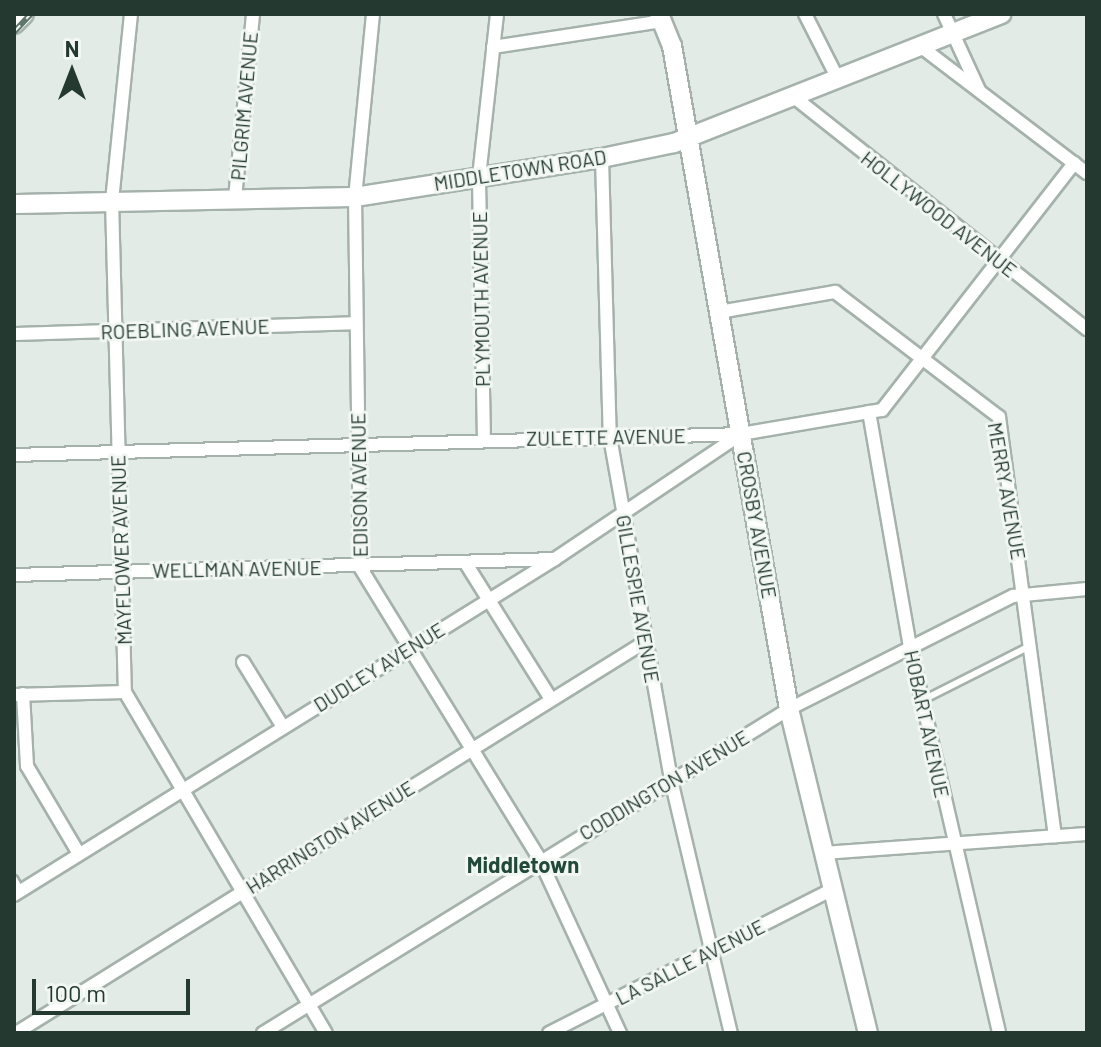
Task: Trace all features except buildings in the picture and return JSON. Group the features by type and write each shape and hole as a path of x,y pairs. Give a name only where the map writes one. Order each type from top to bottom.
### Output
{"street":[{"path":"14,24 24,14"},
{"name":"MAYFLOWER AVENUE","path":"131,14 112,200 125,692 326,1033"},
{"name":"PILGRIM AVENUE","path":"235,198 253,14"},
{"name":"EDISON AVENUE","path":"373,14 355,197 360,567 540,860 620,1033"},
{"name":"PLYMOUTH AVENUE","path":"484,440 479,177 497,14"},
{"path":"805,14 838,79"},
{"path":"944,14 979,90"},
{"name":"MIDDLETOWN ROAD","path":"14,204 355,197 602,158 689,138 1001,14"},
{"path":"493,47 661,17"},
{"name":"CROSBY AVENUE","path":"661,17 689,138 789,709 868,1033"},
{"path":"920,46 1087,173"},
{"name":"HOLLYWOOD AVENUE","path":"794,97 1087,329"},
{"name":"GILLESPIE AVENUE","path":"602,158 610,437 671,780 731,1033"},
{"name":"ZULETTE AVENUE","path":"14,455 741,434 882,410 1074,163"},
{"name":"MERRY AVENUE","path":"719,312 835,292 999,417 1055,836"},
{"name":"ROEBLING AVENUE","path":"14,334 355,323"},
{"name":"HOBART AVENUE","path":"869,412 921,701 999,1033"},
{"name":"DUDLEY AVENUE","path":"16,888 79,854 555,559 741,434"},
{"name":"WELLMAN AVENUE","path":"14,575 555,559"},
{"path":"465,562 551,699"},
{"name":"CODDINGTON AVENUE","path":"263,1033 789,709 910,647 1024,594 1087,589"},
{"name":"HARRINGTON AVENUE","path":"16,1033 645,642"},
{"path":"243,662 283,727"},
{"path":"79,854 27,766 19,695 125,692"},
{"path":"822,853 1087,834"},
{"name":"LA SALLE AVENUE","path":"549,1033 831,890"}],"lane":[{"path":"921,701 1031,646"}],"railway":[{"path":"14,32 31,14"}],"district":[{"name":"Middletown","path":"523,865"}]}
